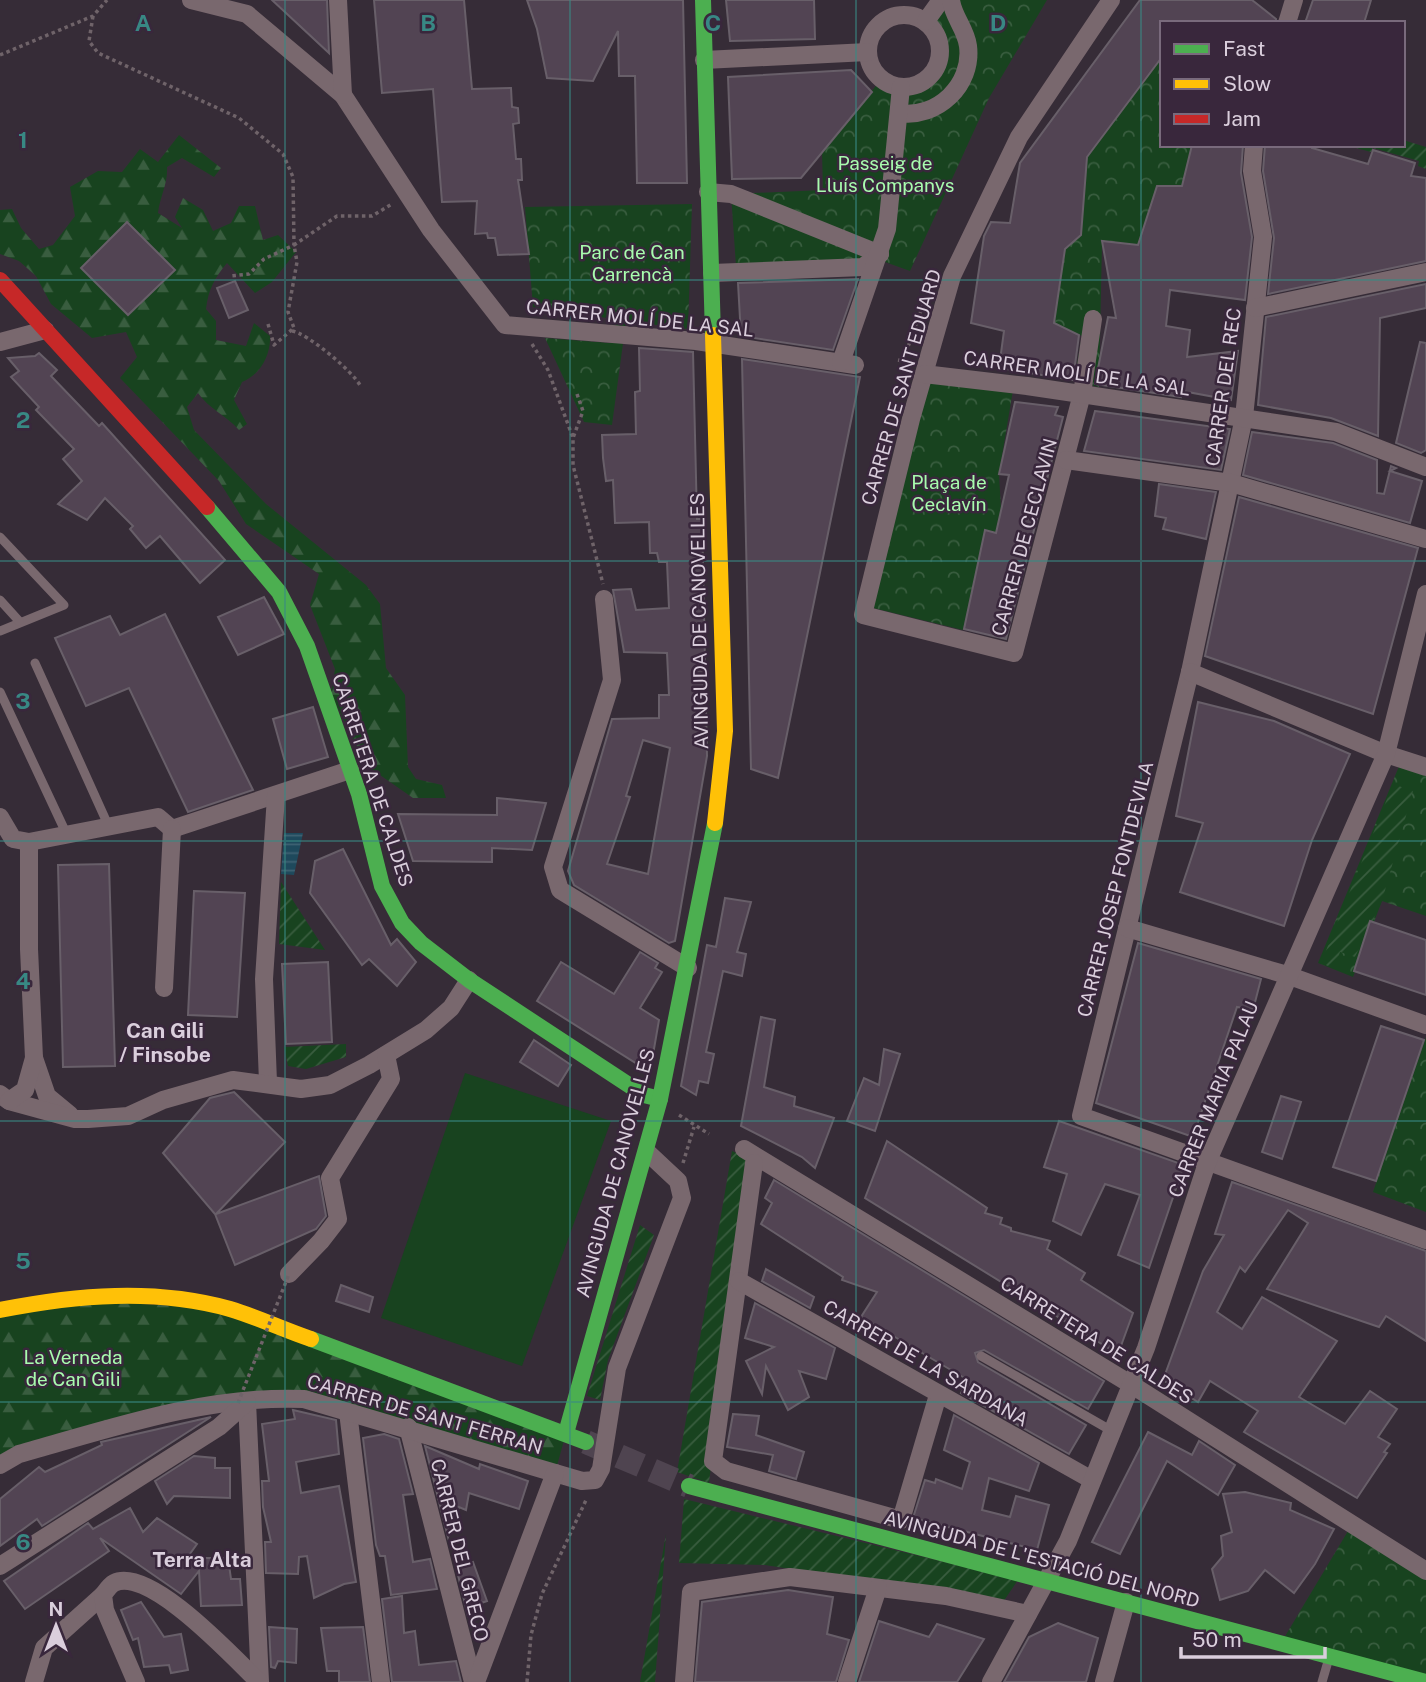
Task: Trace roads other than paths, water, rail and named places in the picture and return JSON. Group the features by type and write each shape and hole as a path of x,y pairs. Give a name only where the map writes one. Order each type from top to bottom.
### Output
{"street":[{"name":"CARRER MOLÍ DE LA SAL","path":"191,0 247,14 343,95 431,230 505,325 714,345 848,364 880,254"},
{"path":"338,0 343,95"},
{"name":"AVINGUDA DE CANOVELLES","path":"566,1433 647,1152 666,1104 688,968 713,841 725,731 704,0"},
{"path":"926,21 941,0"},
{"path":"899,113 919,114 932,109 950,97 962,79 969,57 968,44 951,0"},
{"name":"CARRER DE SANT EDUARD","path":"863,615 924,374 952,276 1019,137 1111,0"},
{"path":"1288,21 1294,0"},
{"path":"909,7 926,21 940,40 939,64 923,82 901,87 891,85 874,71 868,52 875,29 909,7"},
{"path":"704,60 868,52"},
{"path":"712,273 863,267 880,254 887,229 901,87"},
{"name":"CARRER DEL REC","path":"1191,673 1244,417 1263,237 1252,171 1254,147"},
{"path":"708,191 731,194 880,254"},
{"path":"1255,308 1426,272"},
{"name":"CARRETERA DE CALDES","path":"0,280 227,529 279,592 307,646 350,770 382,886 402,923 421,943 469,980 644,1095 666,1104"},
{"name":"CARRER DE CECLAVIN","path":"863,615 1014,653 1082,394 1093,319"},
{"path":"0,342 45,330"},
{"name":"CARRER MOLÍ DE LA SAL","path":"924,374 1082,394 1336,432 1426,467"},
{"path":"1066,460 1231,483 1426,539"},
{"name":"CARRER MARIA PALAU","path":"991,1682 1068,1541 1132,1385 1207,1163 1386,754 1426,594"},
{"path":"604,599 612,680 553,867 560,890 688,968"},
{"path":"1191,673 1386,754 1426,767"},
{"name":"CARRER JOSEP FONTDEVILA","path":"1191,673 1082,1116 1207,1163"},
{"path":"172,829 350,770"},
{"path":"268,1082 264,979 276,796"},
{"path":"0,817 21,841 34,1058 47,1096 75,1119"},
{"path":"21,841 158,817 172,829"},
{"path":"164,988 172,829"},
{"path":"1127,928 1287,975 1426,1025"},
{"path":"3,1098 75,1119 128,1116 163,1100 233,1080 268,1082 301,1089 330,1084 386,1055 426,1030 451,1008 469,980"},
{"path":"289,1273 338,1219 330,1178 391,1079 386,1055"},
{"path":"3,1098 25,1090 34,1058"},
{"name":"CARRER DE SANT FERRAN","path":"0,1465 19,1454 201,1405 275,1398 304,1399 408,1427 582,1481 595,1480 601,1469 617,1368 682,1198 678,1181 647,1152"},
{"name":"CARRETERA DE CALDES","path":"739,1280 749,1156 1132,1385 1426,1571"},
{"path":"1207,1163 1426,1240"},
{"path":"739,1280 713,1461 726,1471 901,1520 939,1395"},
{"name":"CARRER DE LA SARDANA","path":"739,1280 1092,1480"},
{"path":"0,1310 54,1299 142,1294 229,1309 586,1442"},
{"path":"0,1566 219,1427 242,1402"},
{"path":"242,1402 260,1682"},
{"path":"348,1412 381,1682"},
{"name":"CARRER DEL GRECO","path":"408,1427 474,1682"},
{"path":"474,1682 555,1473"},
{"name":"AVINGUDA DE L'ESTACIÓ DEL NORD","path":"689,1486 1426,1682"},
{"path":"684,1682 691,1592 790,1577 946,1596 1028,1614"},
{"path":"34,1682 44,1648 114,1583 129,1580 148,1585 175,1604 260,1682"},
{"path":"847,1682 878,1588"},
{"path":"103,1595 106,1610 136,1682"},
{"path":"1104,1682 1126,1602"}],"lane":[{"path":"0,537 64,605 19,621 0,631"},
{"path":"0,600 19,621"},
{"path":"35,663 108,827"},
{"path":"0,692 67,835"},
{"path":"981,1356 1112,1431"},
{"path":"1322,1682 1329,1656"}],"water":[{"path":"284,833 303,833 294,875 281,874"}],"tunnel":[{"path":"586,1442 689,1486"}],"district":[{"name":"Can Gili / Finsobe","path":"165,1042"},
{"name":"Terra Alta","path":"202,1559"}],"park label":[{"name":"Passeig de Lluís Companys","path":"885,174"},
{"name":"Parc de Can Carrencà","path":"632,263"},
{"name":"Plaça de Ceclavín","path":"949,493"},
{"name":"La Verneda de Can Gili","path":"73,1368"}]}
